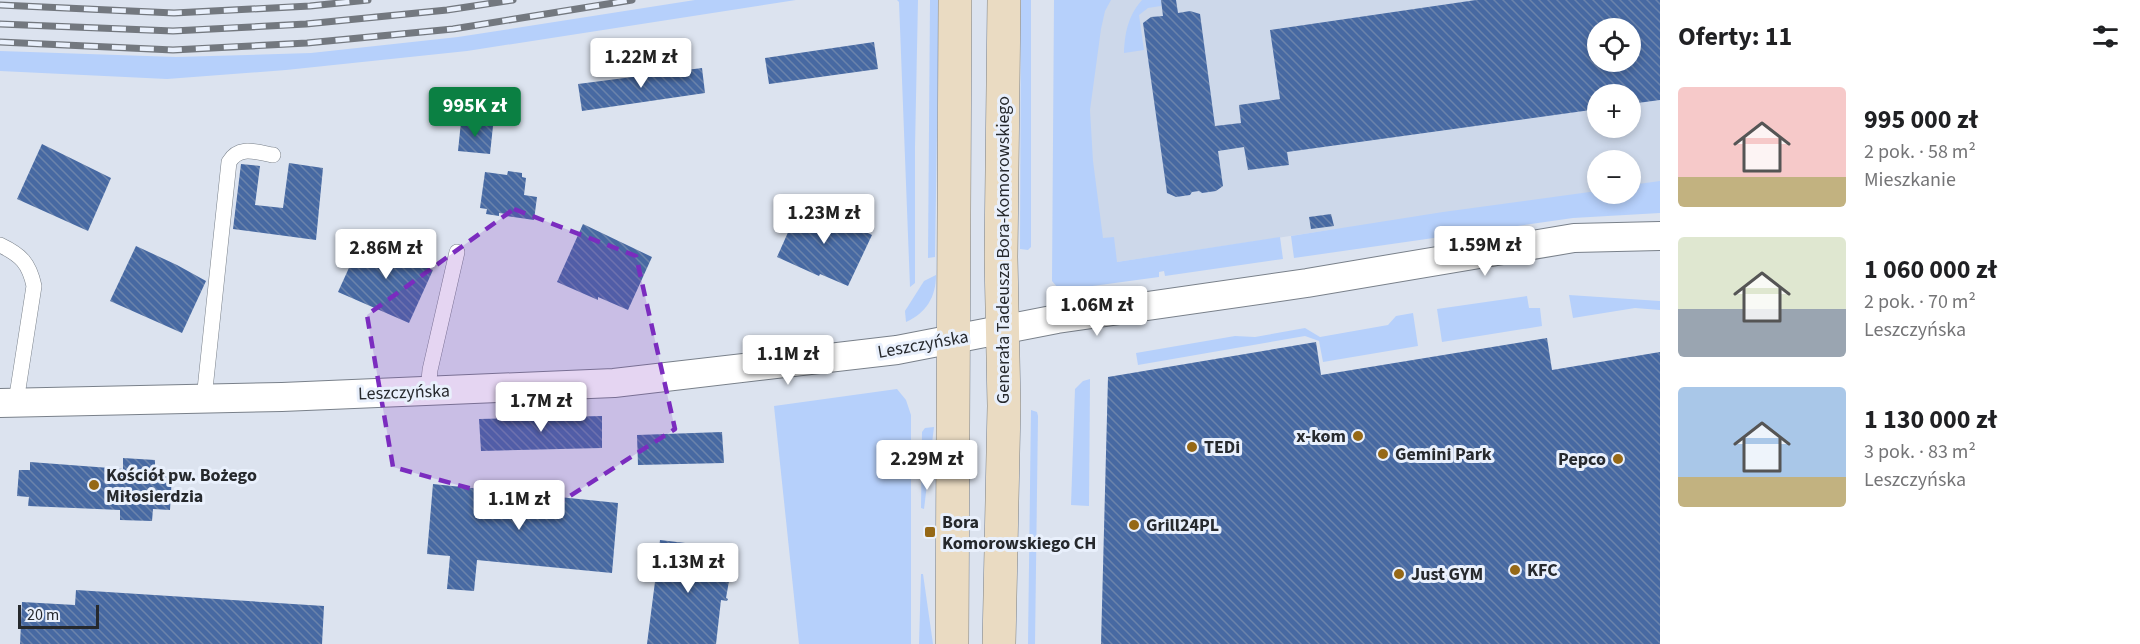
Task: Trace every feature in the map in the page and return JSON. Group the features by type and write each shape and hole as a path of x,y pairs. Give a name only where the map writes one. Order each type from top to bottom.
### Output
{"main road":[{"path":"951,644 956,0"},
{"name":"Generała Tadeusza Bora-Komorowskiego","path":"999,644 1004,406 1001,256 1004,0"}],"street":[{"name":"Leszczyńska","path":"8,403 204,399 614,383 876,353 1057,319 1307,283 1574,238 1660,236"}],"lane":[{"path":"204,399 229,162 233,156 244,150 273,155"},
{"path":"0,245 14,252 24,261 30,270 34,286 8,403"},
{"path":"428,391 430,370 457,252"}],"highlighted area":[{"path":"514,209 636,256 675,429 548,510 393,467 367,315"}],"shaded area":[{"path":"695,0 796,0 467,51 286,70 167,79 0,71 0,51 176,57 311,53 458,37"},
{"path":"897,0 918,0 915,283 910,287 899,2"},
{"path":"930,0 939,0 935,257 928,258"},
{"path":"1021,0 1031,0 1031,247 1028,250 1020,249"},
{"path":"1054,0 1111,0 1105,11 1101,29 1090,110 1093,161 1103,238 1114,237 1117,262 1280,237 1283,259 1165,276 1164,271 1159,272 1159,277 1063,290 1058,288 1052,281"},
{"path":"1087,0 1660,0 1660,195 1641,197 1641,150 1587,150 1587,203 1330,230 1117,262 1081,250"},
{"path":"1142,0 1161,0 1161,6 1148,8 1139,15 1144,50 1124,53 1128,25 1133,12"},
{"path":"1660,181 1660,213 1573,218 1294,258 1291,236 1587,192 1587,204 1641,204 1641,184"},
{"path":"936,275 932,297 919,314 906,322 905,311 924,281"},
{"path":"1569,295 1660,301 1660,310 1635,308 1573,318"},
{"path":"1527,296 1529,308 1540,308 1542,326 1442,342 1437,309"},
{"path":"1413,313 1418,346 1323,362 1319,341 1305,336 1138,365 1136,353 1235,336 1255,337 1305,328 1320,337 1388,325 1396,316"},
{"path":"1090,379 1089,506 1071,505 1075,389 1083,381"},
{"path":"897,389 906,400 911,415 911,644 799,644 774,406"},
{"path":"1031,410 1037,412 1038,416 1035,644 1028,644"},
{"path":"934,427 924,509 921,508 922,432 925,428"},
{"path":"921,574 923,574 933,644 919,644"}],"building":[{"path":"1161,0 1176,0 1178,13 1190,11 1200,14 1215,126 1241,123 1239,105 1280,99 1270,30 1476,0 1660,0 1660,100 1641,103 1641,84 1587,84 1587,111 1287,152 1289,165 1248,170 1244,147 1218,151 1223,186 1216,191 1192,192 1190,195 1176,197 1167,193 1143,23 1151,17 1163,16"},
{"path":"874,42 878,69 769,84 765,58"},
{"path":"702,68 705,93 582,111 578,84"},
{"path":"461,122 493,126 490,154 458,151"},
{"path":"42,144 111,178 88,231 17,199"},
{"path":"289,163 323,168 316,240 233,229 241,164 260,166 255,205 283,208"},
{"path":"508,171 522,173 522,177 526,178 524,195 537,197 534,220 499,213 499,216 486,214 487,209 480,208 485,172 507,175"},
{"path":"802,201 872,235 848,286 777,257"},
{"path":"1331,214 1334,226 1311,229 1309,217"},
{"path":"583,224 652,257 628,310 557,282"},
{"path":"363,237 433,270 409,323 338,292"},
{"path":"136,246 206,281 182,333 110,301"},
{"name":"Gemini Park","path":"1547,338 1552,370 1660,352 1660,644 1101,644 1108,377 1316,342 1321,375"},
{"path":"602,416 602,448 481,451 479,419"},
{"path":"722,432 724,463 638,465 637,435"},
{"name":"Kościół pw. Bożego Miłosierdzia","path":"123,458 155,460 155,474 172,475 170,510 153,509 152,521 120,520 120,510 28,506 29,497 17,496 19,470 30,470 30,462 123,469"},
{"path":"433,484 618,503 612,573 477,560 474,591 447,589 450,556 427,554"},
{"path":"660,540 727,548 724,580 729,581 726,598 728,599 727,601 721,600 716,644 647,644 656,574 649,573 649,571 656,572"},
{"path":"76,590 324,606 322,644 20,644 22,602 75,605"}],"railway":[{"path":"0,5 174,13 310,6 368,0"},
{"path":"0,24 173,31 306,24 447,10 513,0"},
{"path":"0,42 173,50 307,43 453,29 632,0"}],"place":[{"name":"x-kom","path":"1358,436"},
{"name":"TEDi","path":"1192,447"},
{"name":"Gemini Park","path":"1383,454"},
{"name":"Pepco","path":"1618,459"},
{"name":"Kościół pw. Bożego Miłosierdzia","path":"94,485"},
{"name":"Grill24PL","path":"1134,525"},
{"name":"Bora Komorowskiego CH","path":"930,532"},
{"name":"KFC","path":"1515,570"},
{"name":"Just GYM","path":"1399,574"}]}
